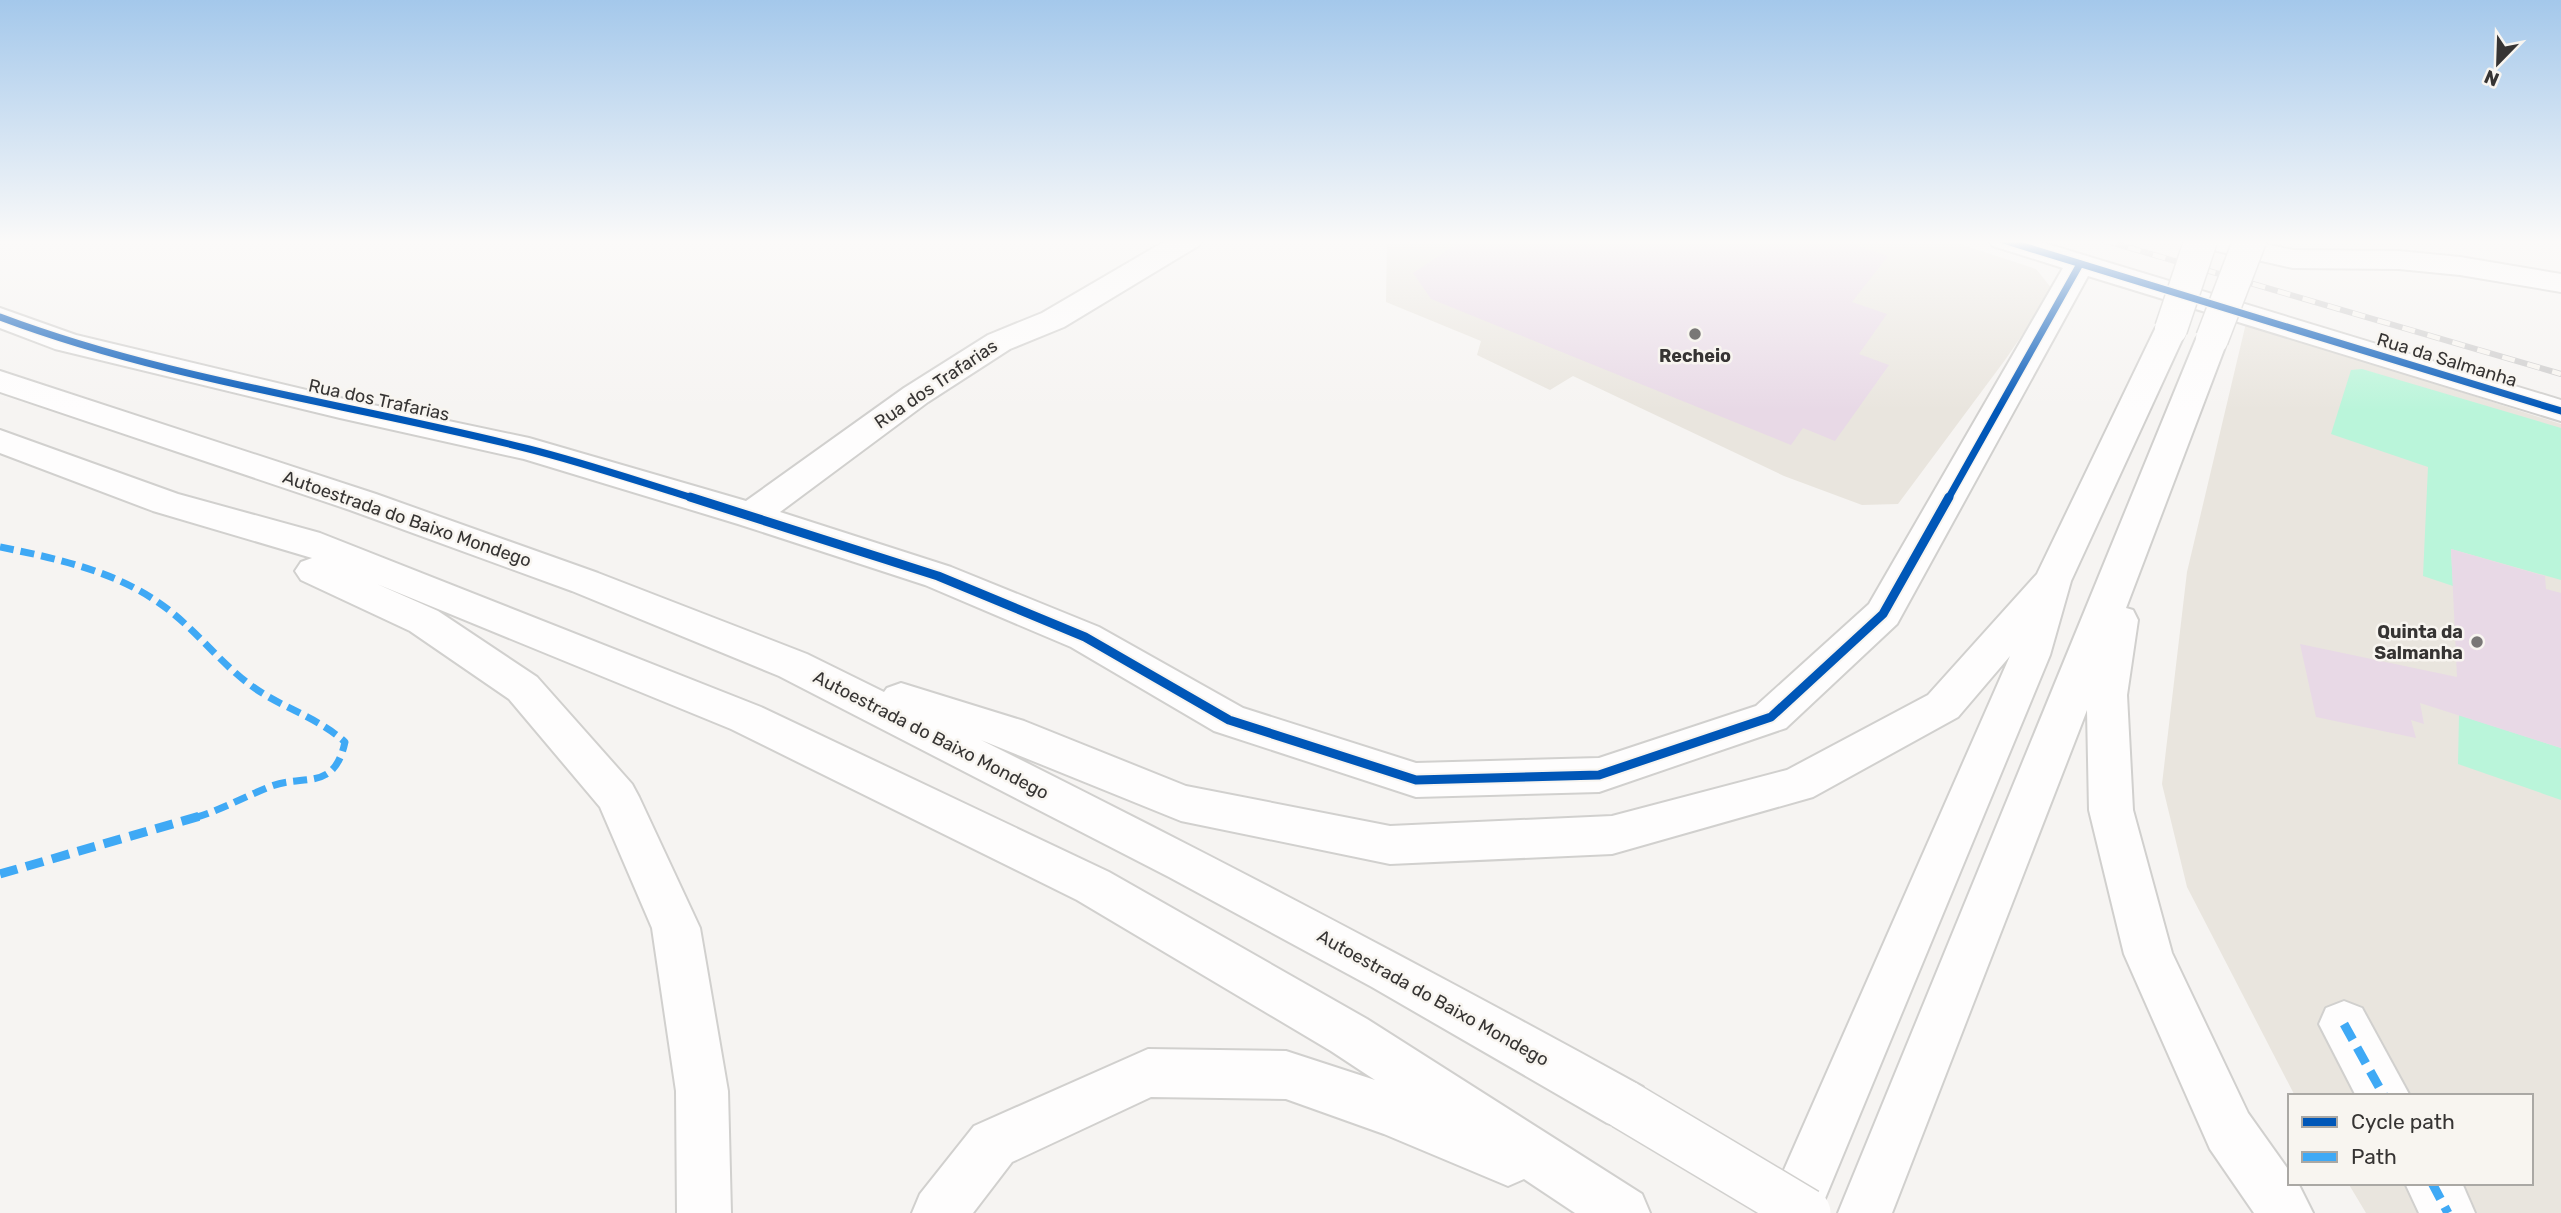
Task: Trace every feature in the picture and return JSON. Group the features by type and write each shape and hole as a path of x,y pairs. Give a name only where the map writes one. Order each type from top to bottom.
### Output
{"main road":[{"name":"Rua dos Trafarias","path":"0,317 79,345 340,408 530,449 751,515 916,395 999,342 1053,320 1092,297"},
{"path":"751,515 938,576 1085,637 1229,720 1416,780 1599,775 1771,717 1883,614 2062,297"},
{"path":"1792,1213 2030,655 2052,581 2171,329 2183,297"},
{"name":"Rua da Salmanha","path":"2187,297 2561,411"},
{"path":"1865,1213 2130,551 2228,297"},
{"name":"Autoestrada do Baixo Mondego","path":"0,381 363,502 584,582 793,665 1197,870 1389,972 1625,1105 1806,1213"},
{"path":"0,440 166,503 424,621 523,688 617,797 676,928 702,1091 704,1213"},
{"path":"166,503 307,542 746,718 1093,886 1349,1035 1609,1204"},
{"path":"2130,551 2107,695 2110,810 2148,954 2229,1131 2286,1213"},
{"path":"793,665 1009,733 1181,803 1390,845 1612,835 1798,785 1943,706 2052,581"},
{"path":"2344,1024 2383,1094"},
{"path":"939,1213 993,1144 1148,1073 1286,1075 1388,1110 1609,1204"},
{"path":"2433,1185 2448,1213"}],"shaded area":[{"path":"1386,297 2048,297 1898,504 1862,505 1784,476 1573,376 1550,390 1477,355 1481,341 1386,302"},
{"path":"2246,323 2561,424 2561,1213 2366,1213 2349,1185 2533,1185 2533,1094 2294,1094 2187,887 2162,784 2187,572"}],"green space":[{"path":"2362,369 2561,428 2561,580 2451,549 2453,586 2423,576 2428,467 2331,434 2351,370"},
{"path":"2459,715 2561,748 2561,800 2458,764"}],"building":[{"name":"Recheio","path":"1429,297 1856,297 1852,302 1887,314 1859,354 1889,365 1835,441 1803,428 1791,445"},
{"path":"2451,549 2545,576 2546,589 2561,593 2561,748 2420,703 2424,724 2411,720 2416,738 2316,717 2300,644 2457,677"}],"railway":[{"path":"2296,297 2561,374"}],"marked path":[{"path":"0,547 67,562 131,586 170,611 249,684 323,724 345,742 341,761 326,774 311,781 273,785 215,812 0,874"},
{"path":"2344,1024 2383,1094"},
{"path":"2433,1185 2448,1213"}],"cycle path":[{"path":"0,317 66,342 340,408 529,449 751,515 938,576 1085,637 1229,720 1416,780 1599,775 1771,717 1883,614 2062,297"},
{"path":"2188,297 2561,411"}],"place":[{"name":"Recheio","path":"1695,334"},
{"name":"Quinta da Salmanha","path":"2477,642"}]}
